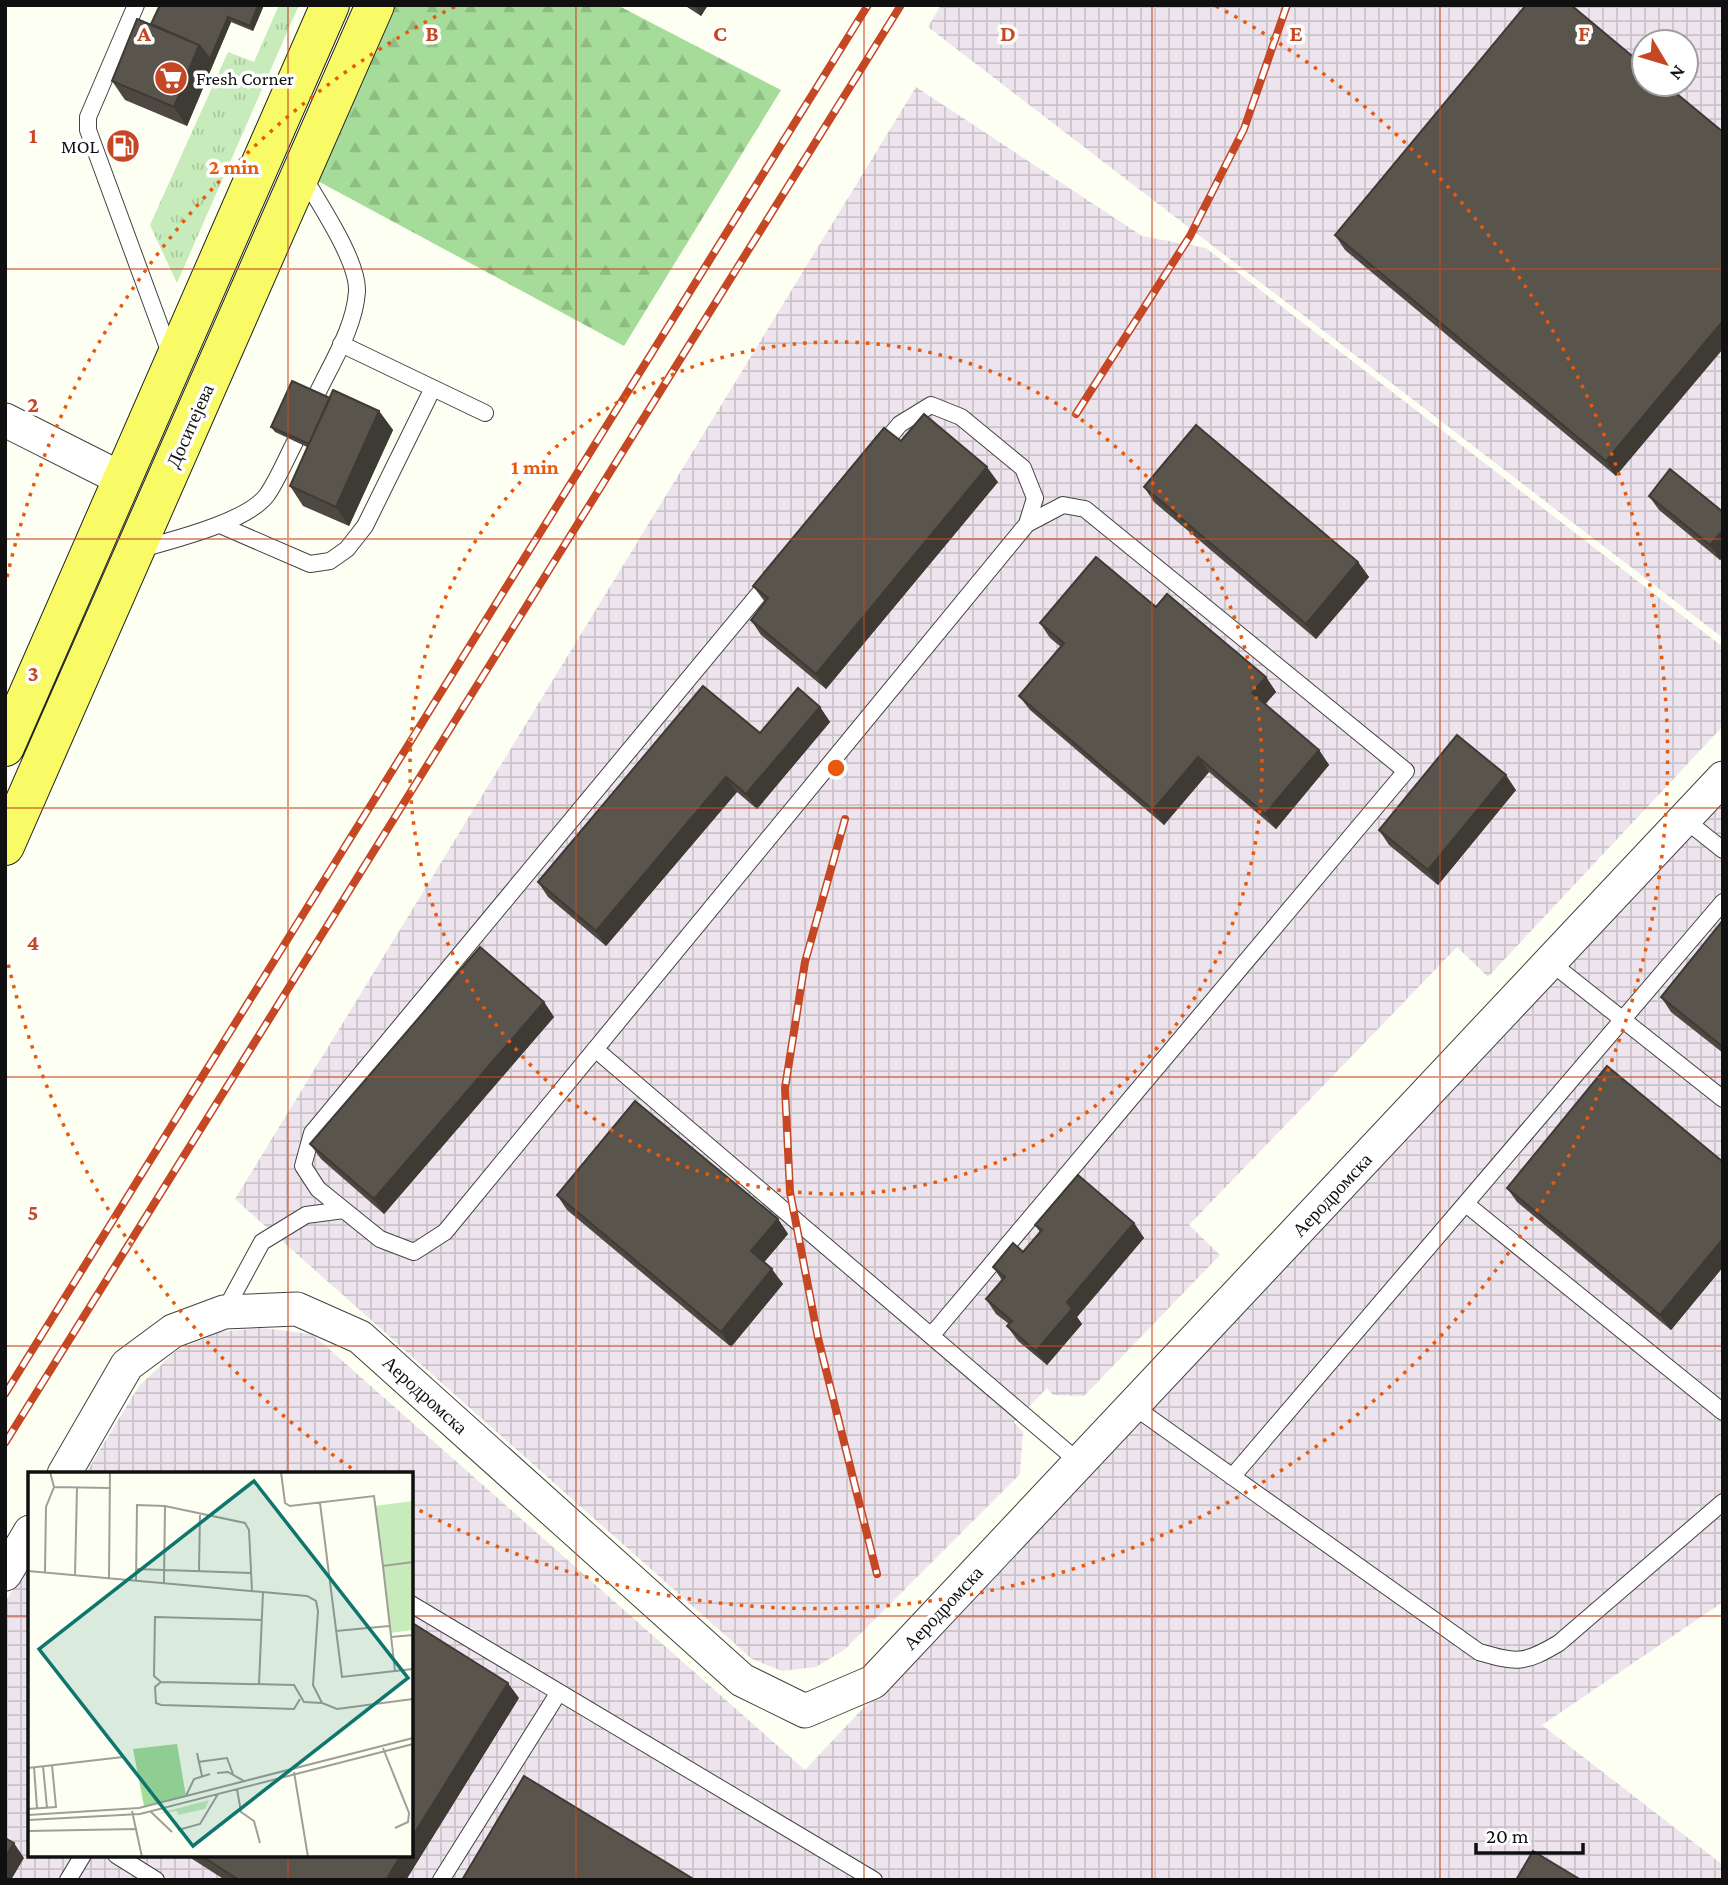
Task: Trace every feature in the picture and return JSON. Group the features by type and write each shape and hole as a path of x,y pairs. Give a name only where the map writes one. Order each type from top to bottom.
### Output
{"main road":[{"path":"5,747 330,5"},
{"name":"Доситејева","path":"5,846 375,5"}],"street":[{"path":"5,420 122,479"},
{"name":"Аеродромска","path":"65,1472 127,1365 173,1331 225,1312 297,1309 360,1337 742,1679 805,1711 873,1682 1723,778"},
{"path":"5,1574 28,1535"}],"lane":[{"path":"136,5 88,117 88,130 173,363"},
{"path":"301,172 352,263 357,289 352,316 316,396"},
{"path":"341,344 485,413"},
{"path":"220,525 310,564 330,561 347,549 365,526 433,388"},
{"path":"784,563 312,1133 303,1166 318,1189 380,1239 414,1252 445,1232 1027,524 1035,498 1023,468 961,417 931,405 900,424 864,467"},
{"path":"135,551 220,525 265,498 295,442"},
{"path":"931,1336 1406,771 1085,509 1063,505 1027,524"},
{"path":"1684,819 1723,850"},
{"path":"1232,1477 1723,902"},
{"path":"1550,962 1723,1099"},
{"path":"595,1049 1080,1463"},
{"path":"1466,1204 1723,1412"},
{"path":"225,1312 262,1242 306,1215 344,1210"},
{"path":"1133,1406 1479,1652 1508,1660 1534,1658 1559,1643 1723,1502"},
{"path":"413,1605 874,1880"},
{"path":"441,1880 559,1692"},
{"path":"68,1880 82,1857"},
{"path":"119,1857 156,1880"}],"shaded area":[{"path":"941,5 1723,5 1723,638 928,27"},
{"path":"916,87 1142,236 1206,248 1723,647 1723,726 1488,977 1457,947 1189,1225 1220,1255 1084,1396 1053,1395 1047,1388 1014,1422 1023,1432 1020,1474 844,1650 816,1667 782,1671 752,1659 235,1199"},
{"path":"1723,794 1723,1602 1542,1725 1723,1865 1723,1880 5,1880 5,1602 28,1566 28,1857 413,1857 413,1472 86,1472 139,1386 176,1351 219,1332 261,1328 312,1334 805,1770"}],"green space":[{"path":"279,5 299,5 177,283 150,225 228,52 254,62"},
{"path":"375,5 617,5 781,90 624,346 301,172"}],"building":[{"path":"160,5 258,5 250,26 228,17 210,59 199,45 151,24"},
{"path":"1526,5 1571,5 1630,54 1630,98 1682,98 1723,132 1723,321 1606,461 1335,235"},
{"path":"137,19 199,45 174,107 112,81"},
{"path":"292,381 330,398 309,444 271,427"},
{"path":"333,390 379,411 336,507 290,486"},
{"path":"924,414 987,467 816,674 751,620 768,598 753,586 884,428 901,441"},
{"path":"1196,425 1358,562 1306,624 1144,487"},
{"path":"1670,469 1723,512 1723,530 1710,545 1649,496"},
{"path":"1096,557 1156,607 1167,594 1266,677 1252,693 1319,750 1265,814 1198,757 1153,810 1019,696 1064,643 1040,623"},
{"path":"703,686 760,733 798,688 820,707 746,794 726,777 596,931 538,882"},
{"path":"1457,735 1506,775 1428,870 1379,830"},
{"path":"1723,920 1723,1047 1661,997"},
{"path":"480,947 544,1002 374,1199 310,1144"},
{"path":"1607,1066 1723,1162 1723,1239 1660,1315 1507,1188"},
{"path":"635,1101 778,1219 751,1251 772,1269 721,1332 557,1195"},
{"path":"1078,1175 1134,1223 1067,1302 1072,1309 1036,1351 1007,1326 1012,1321 986,1299 1005,1277 993,1267 1013,1243 1023,1252 1042,1230 1035,1225"},
{"path":"413,1623 508,1683 413,1836"},
{"path":"524,1776 695,1880 462,1880"},
{"path":"5,1838 14,1843 5,1857"},
{"path":"1533,1851 1581,1880 1516,1880"},
{"path":"203,1857 400,1857 386,1880 239,1880"}],"railway":[{"path":"5,1394 868,5"},
{"path":"5,1443 901,5"},
{"path":"1076,414 1190,236 1244,129 1287,5"},
{"path":"845,819 805,962 785,1088 790,1192 818,1338 877,1574"}],"place":[{"name":"Fresh Corner","path":"171,78"},
{"name":"MOL","path":"123,146"}]}
